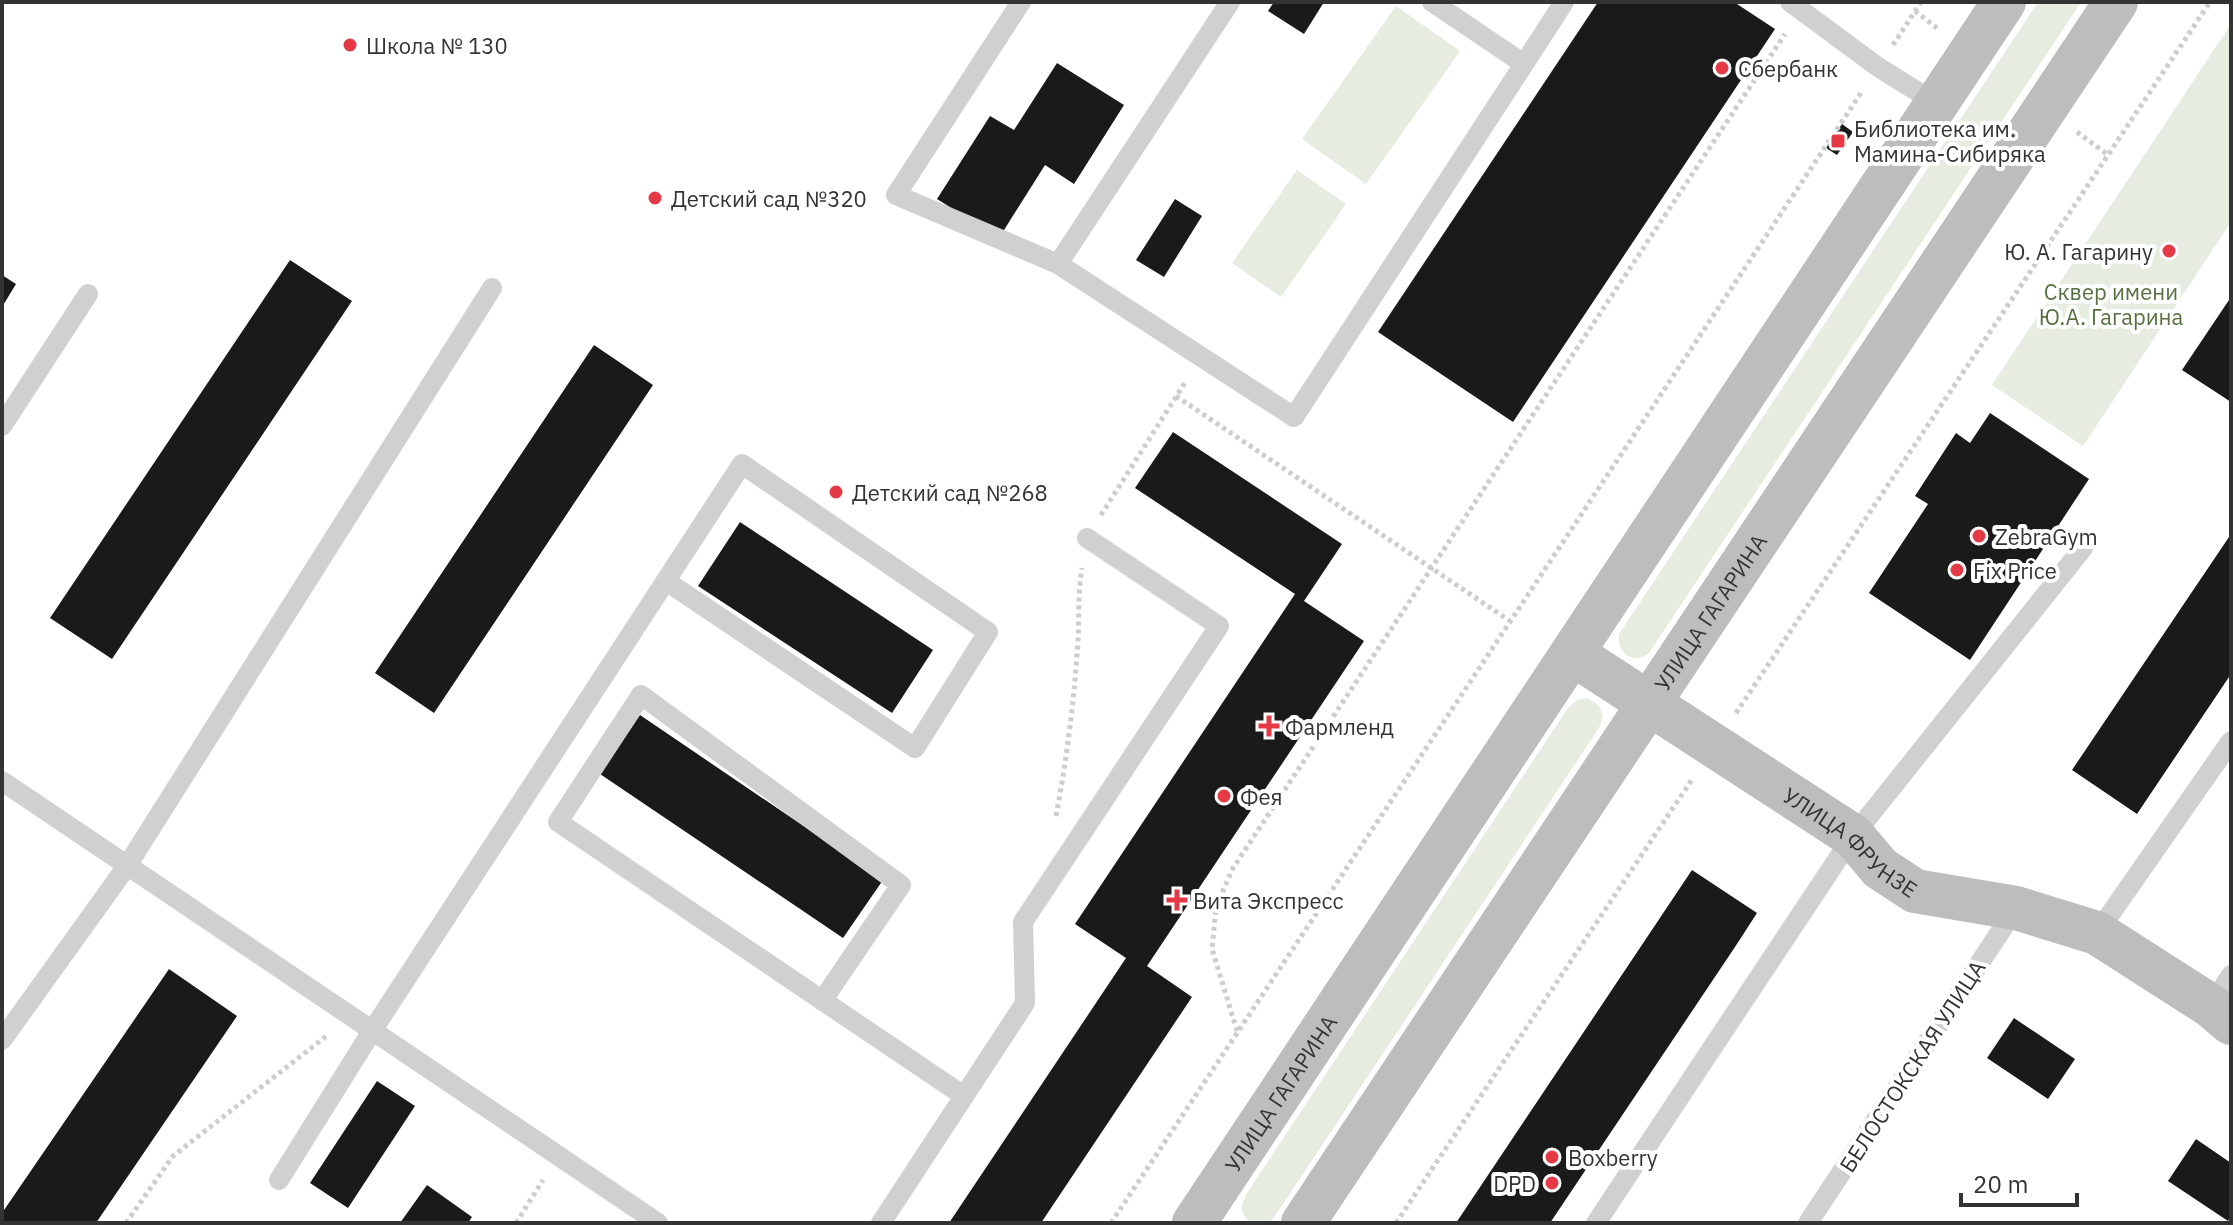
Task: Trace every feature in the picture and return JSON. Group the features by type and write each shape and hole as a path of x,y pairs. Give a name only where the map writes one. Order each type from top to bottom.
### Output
{"main road":[{"name":"УЛИЦА ГАГАРИНА","path":"1197,1222 2004,2"},
{"name":"УЛИЦА ГАГАРИНА","path":"1303,1223 2116,2"},
{"name":"УЛИЦА ФРУНЗЕ","path":"1573,654 1853,836 1880,868 1915,891 2016,908 2097,933 2224,1001"}],"lane":[{"path":"1021,2 896,195 1058,264 1294,417 1564,2"},
{"path":"1058,264 1230,2"},
{"path":"1432,2 1524,64"},
{"path":"1796,6 1878,67 1936,103"},
{"path":"2,1040 127,866 492,288"},
{"path":"2,426 88,294"},
{"path":"279,1180 372,1031 742,464 988,632 915,748 666,581"},
{"path":"881,1223 1025,1003 1023,922 1219,626 1087,538"},
{"path":"1596,1223 1853,836 2083,548"},
{"path":"822,1001 901,885 641,695 558,822 822,1001 964,1096"},
{"path":"2097,933 2231,741"},
{"path":"2,781 658,1223"},
{"name":"БЕЛОСТОКСКАЯ УЛИЦА","path":"1808,1223 2016,908"}],"path":[{"path":"1111,1223 1921,2"},
{"path":"1396,1223 2210,2"},
{"path":"1238,1032 1212,949 1216,907 1233,868 1796,6"},
{"path":"1050,880 1049,855 1069,748 1078,652 1078,594 1087,538 1201,357"},
{"path":"1176,396 1510,621"},
{"path":"126,1223 173,1156 352,1017"},
{"path":"516,1223 558,1156"}],"green space":[{"path":"2038,2 2081,2 1649,653 1637,658 1627,655 1620,646 1619,634"},
{"path":"1396,6 1460,51 1366,184 1302,139"},
{"name":"Сквер имени Ю.А. Гагарина","path":"2231,24 2231,222 2083,446 1992,385"},
{"path":"1297,170 1346,204 1281,297 1232,263"},
{"path":"1588,698 1599,706 1603,716 1599,728 1275,1216 1269,1223 1249,1222 1242,1209 1247,1193 1568,708 1577,700"}],"building":[{"path":"1274,2 1324,2 1304,34 1268,11"},
{"path":"1598,2 1734,2 1775,29 1513,422 1378,332"},
{"path":"1057,63 1124,105 1074,184 1045,165 999,238 937,199 990,116 1014,130"},
{"path":"1842,124 1853,132 1837,155 1826,148"},
{"path":"1175,199 1202,216 1164,277 1136,260"},
{"path":"290,260 352,301 112,659 50,618"},
{"path":"2,275 16,284 2,307"},
{"path":"2231,297 2231,402 2182,370"},
{"path":"594,345 653,385 434,713 375,673"},
{"path":"1990,413 2089,479 1970,660 1869,593 1928,504 1915,496 1956,433 1970,443"},
{"path":"1173,432 1342,544 1304,601 1364,641 1147,966 1192,997 1041,1223 949,1223 1126,958 1075,924 1295,594 1135,488"},
{"path":"740,522 933,650 892,713 698,586"},
{"path":"2231,534 2231,674 2137,814 2072,770"},
{"path":"640,715 883,880 843,938 600,774"},
{"path":"1692,870 1757,913 1735,947 1550,1223 1456,1223"},
{"path":"169,969 237,1016 96,1223 2,1223 2,1213"},
{"path":"2014,1018 2075,1059 2048,1099 1987,1058"},
{"path":"377,1081 415,1106 348,1208 310,1183"},
{"path":"2196,1139 2231,1163 2231,1216 2228,1221 2168,1181"},
{"path":"427,1185 472,1217 468,1223 400,1223"}],"place":[{"name":"Школа № 130","path":"350,45"},
{"name":"Сбербанк","path":"1722,68"},
{"name":"Библиотека им. Мамина-Сибиряка","path":"1838,141"},
{"name":"Детский сад №320","path":"655,198"},
{"name":"Ю. А. Гагарину","path":"2169,251"},
{"name":"Детский сад №268","path":"836,492"},
{"name":"ZebraGym","path":"1979,536"},
{"name":"Fix Price","path":"1957,570"},
{"name":"Фармленд","path":"1269,726"},
{"name":"Фея","path":"1224,796"},
{"name":"Вита Экспресс","path":"1177,900"},
{"name":"Boxberry","path":"1552,1157"},
{"name":"DPD","path":"1552,1183"}]}
